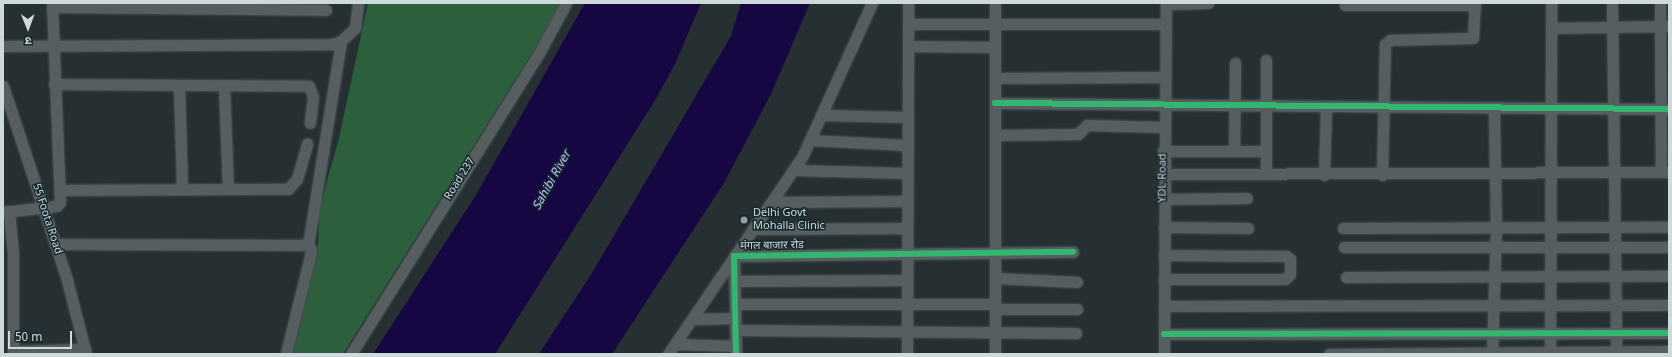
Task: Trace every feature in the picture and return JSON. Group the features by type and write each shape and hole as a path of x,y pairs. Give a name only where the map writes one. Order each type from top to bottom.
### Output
{"street":[{"path":"286,354 310,256 311,249 308,245 342,42 355,28 358,3"},
{"name":"Road 237","path":"351,354 539,53 566,3"},
{"path":"668,354 793,170 810,140 872,3"},
{"path":"907,354 908,3"},
{"path":"994,354 995,3"},
{"path":"1166,3 1208,3"},
{"name":"YDL Road","path":"1164,354 1163,106 1166,3"},
{"path":"1550,353 1550,228 1552,173 1551,3"},
{"path":"1612,3 1616,353"},
{"path":"1163,174 1382,175 1665,172 1665,26 1660,3"},
{"path":"1345,5 1475,4 1473,38 1386,41 1382,175"},
{"path":"86,352 12,352 13,253 6,212 59,205 60,190 54,84 52,5 251,6 326,10"},
{"path":"908,24 1166,24"},
{"path":"1551,28 1665,26"},
{"path":"3,46 54,44 332,44 342,42"},
{"path":"908,46 995,47"},
{"path":"1266,60 1266,174"},
{"path":"1234,151 1235,63"},
{"path":"995,78 1165,77"},
{"path":"54,84 308,86 313,97 310,123"},
{"path":"179,86 182,190"},
{"path":"224,86 228,189"},
{"name":"55 Foota Road","path":"4,91 55,244 86,352"},
{"path":"995,103 1494,109 1665,109"},
{"path":"1324,175 1326,107"},
{"path":"1492,353 1496,276 1494,109"},
{"path":"821,115 907,117"},
{"path":"995,135 1078,134 1087,125 1163,127"},
{"path":"810,140 907,145"},
{"path":"60,190 288,189 294,186 307,143"},
{"path":"1163,151 1266,151"},
{"path":"793,170 907,173"},
{"path":"1163,199 1247,198"},
{"path":"772,202 907,201"},
{"path":"1164,227 1248,228"},
{"path":"1343,228 1496,229 1669,227"},
{"path":"753,229 907,228"},
{"path":"55,244 308,245"},
{"path":"1344,247 1669,247"},
{"name":"मंगल बाजार रोड","path":"736,350 734,256 1073,252"},
{"path":"1164,255 1286,256 1290,259 1290,274 1285,279 1164,279"},
{"path":"1346,277 1669,276"},
{"path":"995,278 1077,282"},
{"path":"735,281 907,280"},
{"path":"735,304 907,304 1077,309"},
{"path":"1164,306 1669,305"},
{"path":"692,319 735,318"},
{"path":"736,330 1076,333"},
{"path":"1164,334 1669,333"},
{"path":"675,344 736,350"},
{"path":"1328,354 1669,352"}],"green space":[{"path":"368,3 560,3 539,42 343,354 293,354 318,250 319,210 339,138"}],"water":[{"name":"Sahibi River","path":"585,3 701,3 675,64 654,102 495,354 373,354 476,195"},
{"path":"741,3 810,3 771,94 724,183 612,354 539,354 592,273 731,36"}],"cycle path":[{"path":"995,103 1669,109"},
{"path":"736,354 734,256 1073,252"},
{"path":"1164,334 1669,333"}],"place":[{"name":"Delhi Govt Mohalla Clinic","path":"744,220"}]}
